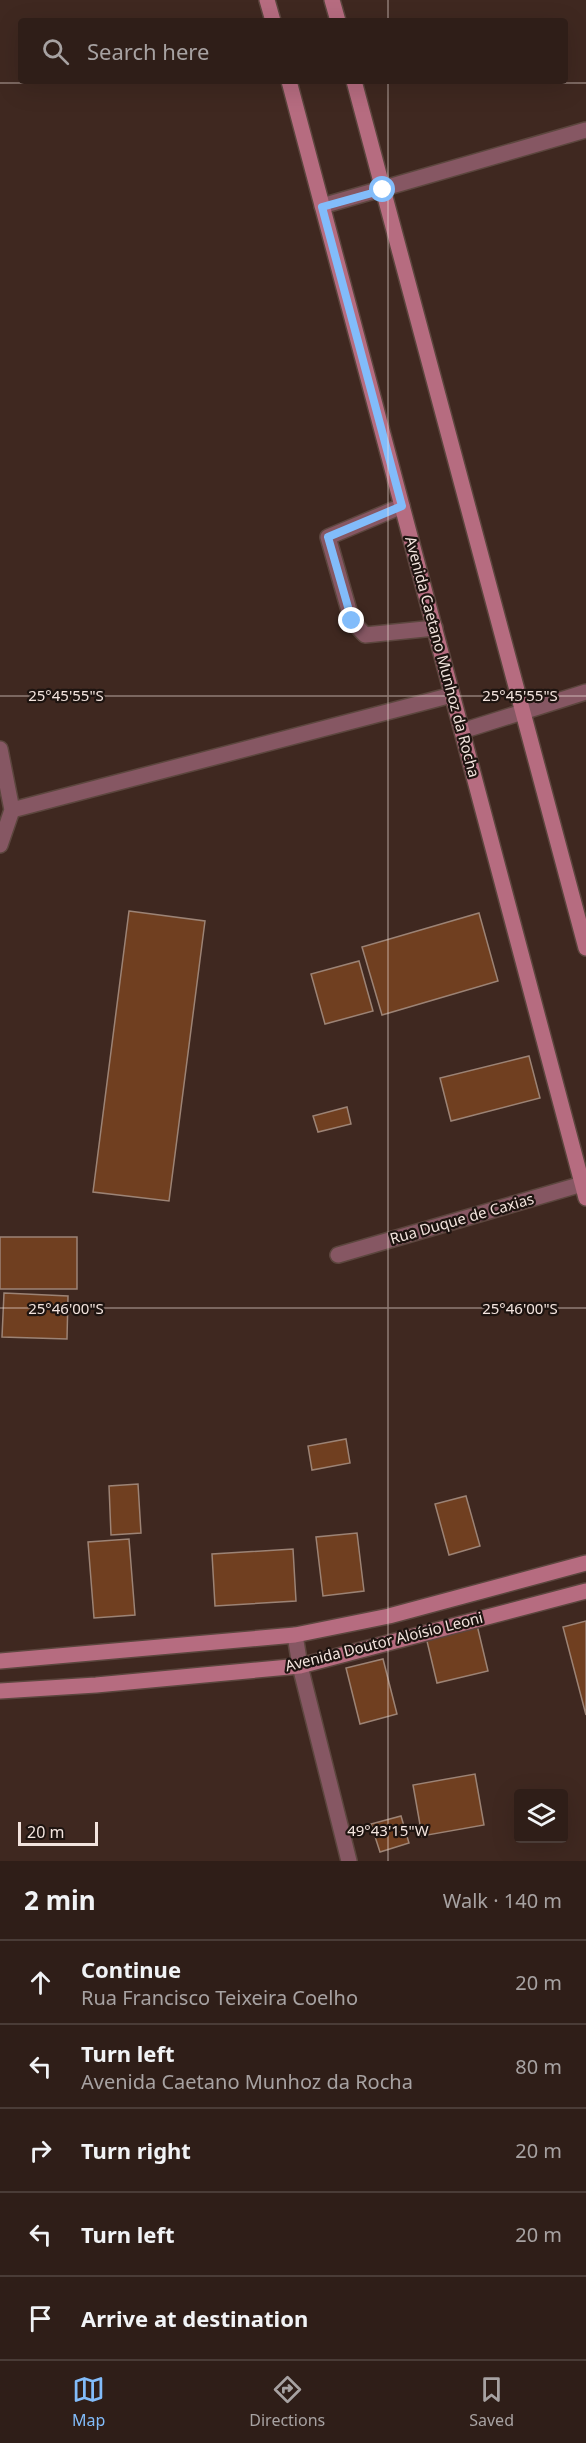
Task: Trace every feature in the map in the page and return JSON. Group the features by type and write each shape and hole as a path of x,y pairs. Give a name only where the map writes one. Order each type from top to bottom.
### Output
{"main road":[{"path":"267,0 272,18"},
{"path":"332,0 337,18"},
{"name":"Avenida Caetano Munhoz da Rocha","path":"290,84 585,1188"},
{"path":"355,84 586,948"},
{"name":"Avenida Doutor Aloísio Leoni","path":"0,1661 295,1635 389,1616 586,1563"},
{"name":"Avenida Doutor Aloísio Leoni","path":"0,1691 96,1685 300,1666 586,1591"}],"street":[{"path":"322,207 586,130"},
{"path":"402,506 328,537 352,621 365,635 435,628"},
{"path":"462,730 586,692"},
{"path":"12,810 452,695"},
{"path":"0,749 12,810 0,845"},
{"name":"Rua Duque de Caxias","path":"338,1256 585,1188"},
{"path":"295,1635 300,1666 349,1861"}],"building":[{"path":"129,911 205,921 169,1201 93,1192"},
{"path":"479,913 498,981 382,1015 362,947"},
{"path":"359,961 373,1011 325,1024 311,974"},
{"path":"529,1056 540,1098 451,1121 440,1078"},
{"path":"347,1107 351,1124 318,1132 313,1116"},
{"path":"0,1237 77,1237 77,1289 0,1289"},
{"path":"4,1293 68,1296 67,1339 2,1337"},
{"path":"346,1439 350,1463 312,1470 308,1446"},
{"path":"138,1484 141,1533 111,1535 109,1486"},
{"path":"466,1496 480,1546 449,1555 435,1504"},
{"path":"357,1533 364,1591 323,1596 316,1537"},
{"path":"129,1539 135,1615 94,1618 88,1542"},
{"path":"293,1549 296,1601 215,1606 212,1554"},
{"path":"586,1621 586,1715 563,1627"},
{"path":"477,1625 488,1671 437,1683 426,1637"},
{"path":"383,1659 397,1714 360,1724 346,1668"},
{"path":"475,1774 484,1825 422,1836 413,1785"},
{"path":"401,1816 409,1843 380,1852 371,1824"}],"route":[{"path":"352,621 328,537 402,506 322,207 383,190"}]}
